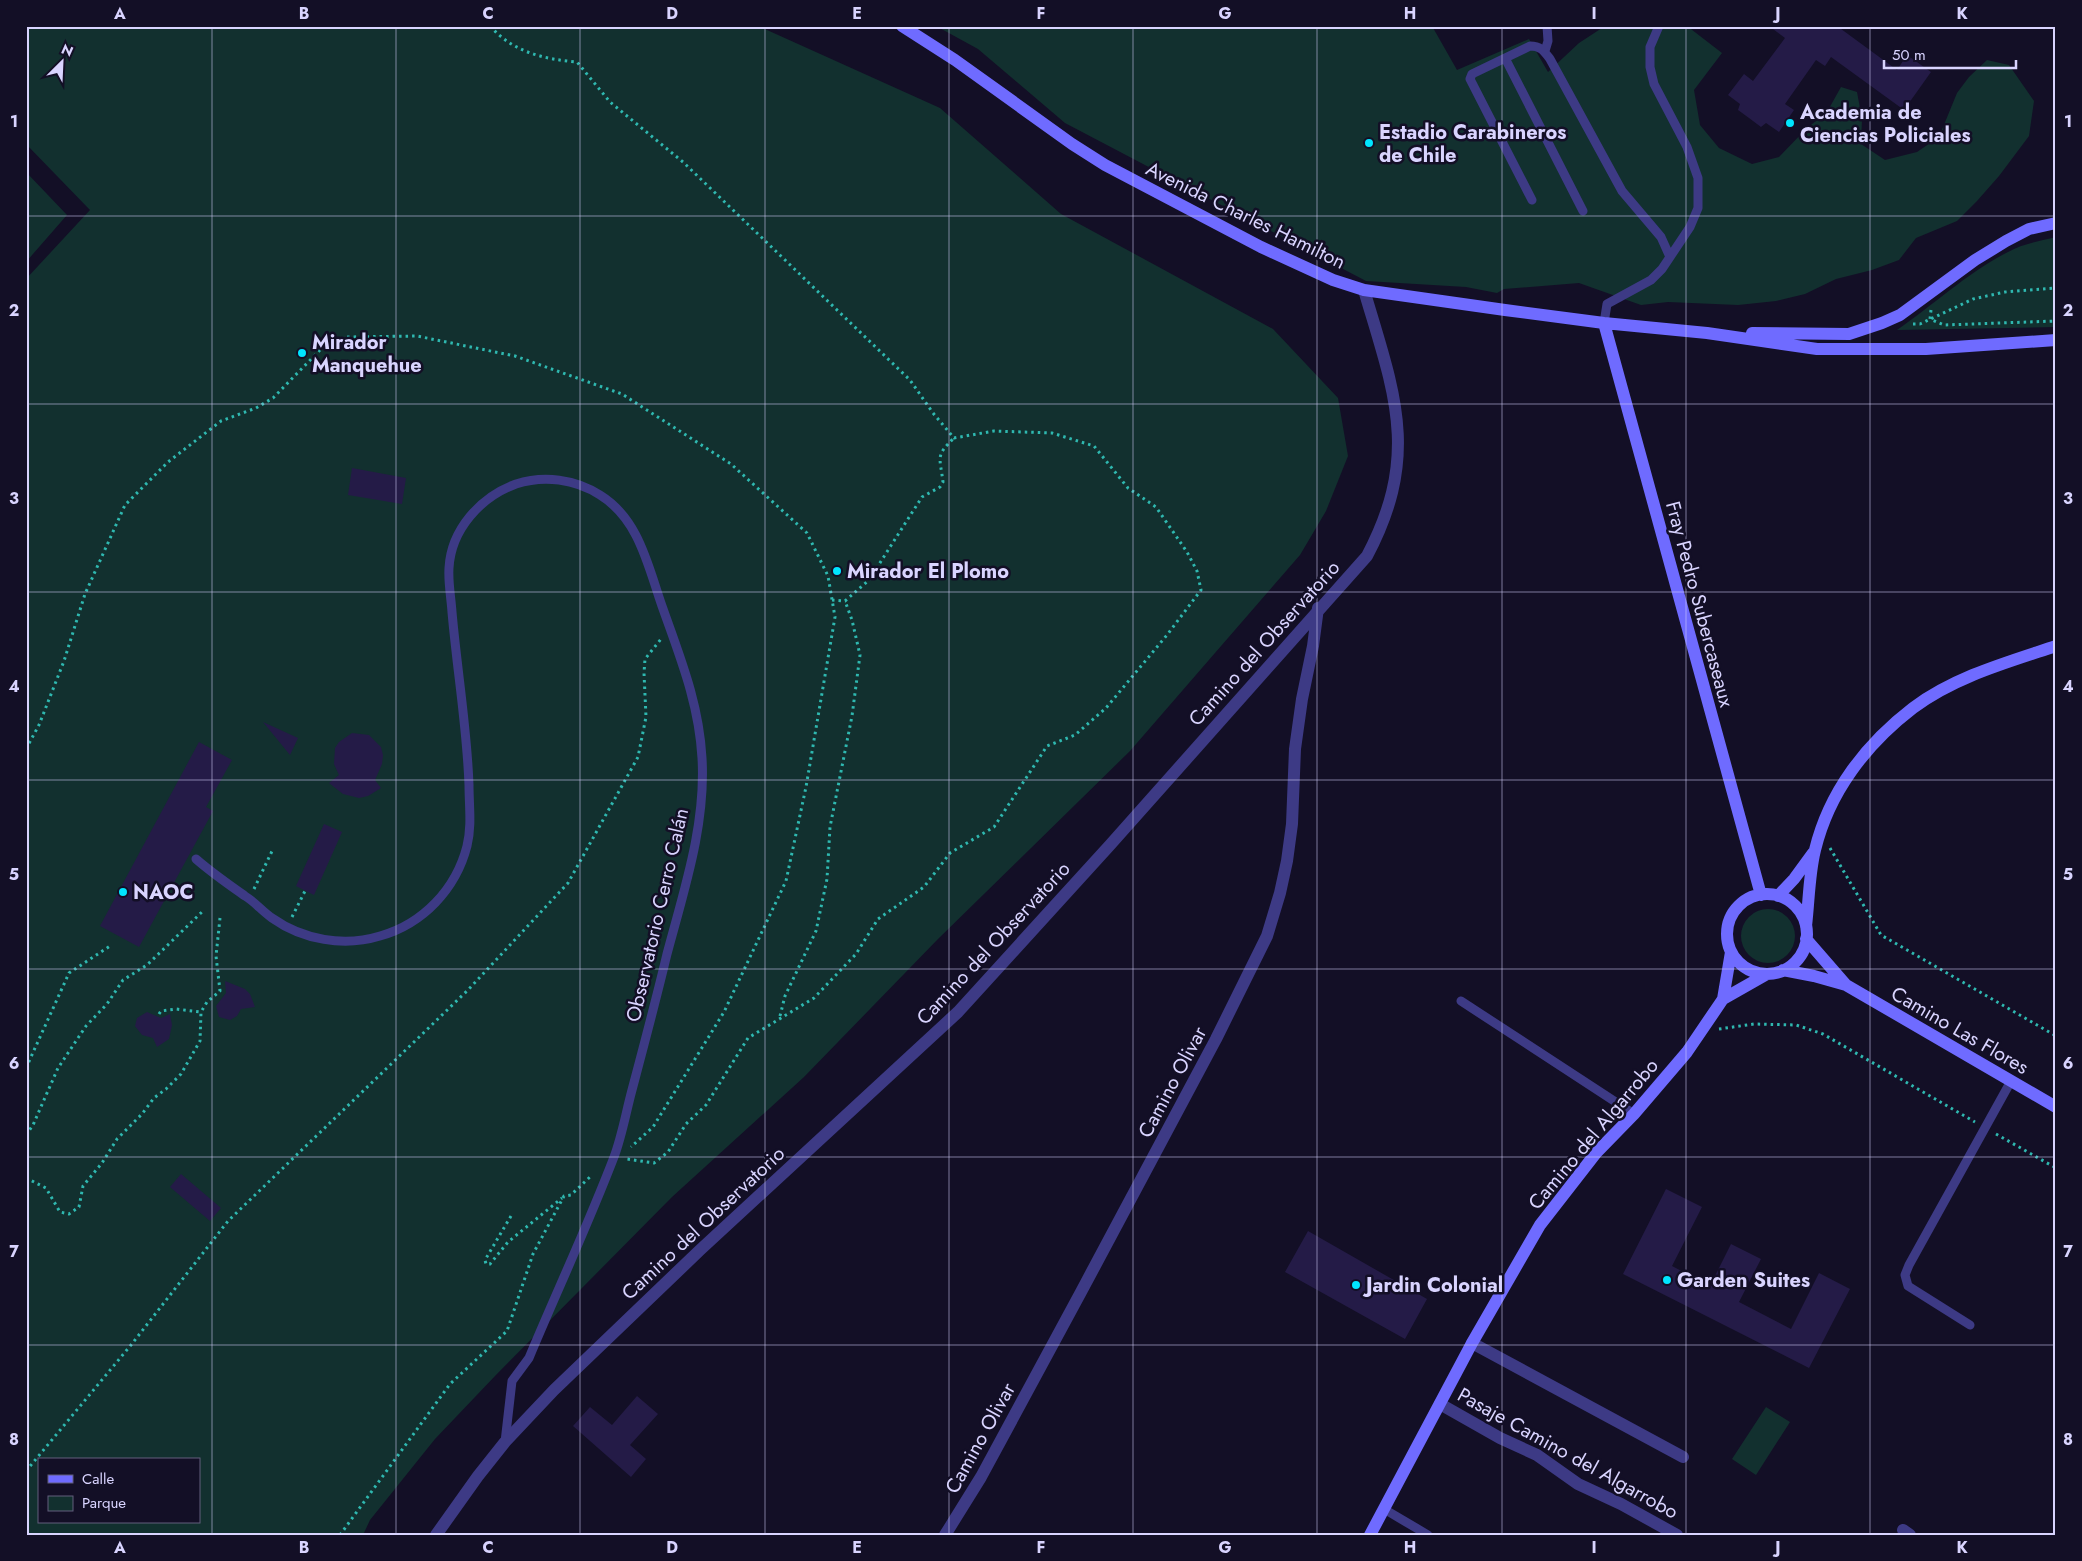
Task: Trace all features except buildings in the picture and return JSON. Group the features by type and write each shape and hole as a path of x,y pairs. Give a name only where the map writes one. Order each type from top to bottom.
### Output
{"street":[{"name":"Avenida Charles Hamilton","path":"902,26 955,60 1072,144 1106,165 1261,247 1333,280 1364,290 1604,323 1707,333 1817,349 1926,349 2056,340"},
{"name":"Avenida Charles Hamilton","path":"1707,333 1849,334 1900,315 1975,260 2029,228 2056,223"},
{"name":"Camino del Observatorio","path":"436,1535 505,1442 554,1390 693,1257 958,1012 1110,845 1366,556 1386,514 1397,470 1399,446 1395,401 1391,381 1364,290"},
{"name":"Fray Pedro Subercaseaux","path":"1604,323 1761,895"},
{"name":"Camino Olivar","path":"946,1535 981,1477 1086,1283 1216,1039 1267,936 1287,861 1292,824 1295,749 1318,608"},
{"path":"1778,896 1794,879 1814,851 1827,815 1842,784 1862,756 1914,708 1945,689 1971,677 2056,646"},
{"path":"1806,926 1796,908 1778,896 1761,895 1749,898 1731,916 1727,940 1731,952 1737,961 1746,968 1756,972 1767,974 1783,970 1794,963 1802,952 1806,939 1814,851"},
{"name":"Camino Las Flores","path":"1806,939 1846,985"},
{"name":"Camino del Algarrobo","path":"1370,1535 1472,1343 1540,1225 1596,1153 1634,1114 1687,1052 1723,999 1731,952"},
{"name":"Camino Las Flores","path":"1783,970 1846,985 2056,1107"},
{"name":"Camino del Algarrobo","path":"1723,999 1767,974"},
{"path":"1472,1343 1683,1457"},
{"name":"Pasaje Camino del Algarrobo","path":"1440,1404 1500,1438 1537,1454 1578,1484 1621,1504 1677,1535"}],"lane":[{"path":"1544,51 1548,41 1547,26"},
{"path":"1604,323 1607,304 1651,280 1670,258 1690,227 1698,208 1698,178 1687,147 1654,84 1650,67 1650,47 1659,26"},
{"path":"1532,200 1470,79 1472,74 1530,46 1538,46 1544,51 1622,191 1661,237 1670,258"},
{"path":"1505,58 1583,211"},
{"name":"Observatorio Cerro Calán","path":"196,859 219,879 249,898 274,920 287,928 322,940 359,941 396,931 412,922 434,905 452,883 466,849 470,830 468,750 456,658 448,570 456,540 472,514 483,503 509,487 539,480 570,482 598,494 611,503 632,526 639,540 684,665 696,707 702,759 700,813 690,868 615,1153 529,1358 512,1381 505,1442"},
{"path":"1461,1001 1634,1114"},
{"path":"1970,1324 1908,1286 1905,1275 2010,1081"},
{"path":"1384,1509 1428,1535"}],"path":[{"path":"490,26 500,38 524,50 548,59 577,62 610,102 683,162 910,380 933,413 954,438"},
{"path":"1911,324 1920,324 1973,300 2005,292 2056,288"},
{"path":"1930,320 1932,306"},
{"path":"1930,320 1944,325 2056,321"},
{"path":"26,749 39,725 64,661 85,594 125,505 168,462 220,421 256,408 273,398 320,350 346,337 417,336 515,356 622,394 731,464 807,533 828,576 835,617 806,787 786,881 724,1012 653,1127 633,1146 615,1153"},
{"path":"615,1153 632,1161 654,1163 668,1152 686,1124 706,1105 748,1038 814,998 856,954 878,919 924,887 950,853 994,827 1048,746 1075,735 1106,708 1167,635 1201,590 1197,571 1187,552 1156,507 1128,488 1094,446 1052,433 994,431 954,438 942,450 940,456 943,482 940,487 922,497 869,580 845,601 832,600"},
{"path":"780,1017 785,996 816,931 827,879 830,827 852,716 860,655 852,620 845,601"},
{"path":"26,1471 131,1345 228,1221 468,990 568,883 638,757 646,717 645,660 658,642 671,632"},
{"path":"1819,838 1828,843 1881,935 2056,1036"},
{"path":"249,898 273,849"},
{"path":"287,928 305,890"},
{"path":"26,1135 33,1125 58,1068 86,1026 107,1004 123,980 147,964 204,910"},
{"path":"26,1178 46,1188 60,1212 69,1214 79,1207 83,1186 102,1163 117,1139 142,1114 154,1098 181,1074 200,1041 201,1012 220,990 216,956 220,918"},
{"path":"26,1068 69,973 110,946"},
{"path":"159,1014 161,1011 176,1009 201,1012"},
{"path":"1701,1031 1754,1024 1796,1025 1823,1034 2056,1168"},
{"path":"511,1216 485,1260 486,1264 490,1264 508,1242 564,1196 571,1195 596,1171"},
{"path":"340,1535 450,1384 507,1331 533,1254 564,1196"}],"green space":[{"path":"33,26 758,26 940,108 1061,214 1273,329 1338,398 1348,456 1326,511 1300,555 1130,751 938,939 804,1077 672,1197 495,1376 435,1439 370,1520 363,1535 26,1535 26,279 90,210 26,144 26,32"},
{"path":"936,26 1432,26 1457,70 1529,39 1548,72 1579,43 1605,26 1687,26 1722,53 1694,90 1700,125 1719,148 1752,164 1779,157 1806,129 1827,112 1841,87 1857,92 1862,119 1861,144 1885,160 1917,152 1939,137 1957,93 1969,77 1987,60 2009,65 2034,101 2029,136 1999,176 1957,221 1916,238 1899,260 1872,270 1836,279 1805,294 1776,301 1738,305 1668,302 1641,305 1579,283 1504,289 1497,293 1466,287 1366,281 1065,123 978,49"},
{"path":"26,172 67,215 26,262"},
{"path":"2056,237 2056,327 1897,330 1980,268 2013,249"},
{"path":"1768,909 1778,911 1787,917 1793,926 1795,936 1793,946 1787,955 1778,961 1768,963 1758,961 1749,955 1743,946 1741,936 1743,926 1749,917 1758,911"},
{"path":"1766,1407 1790,1422 1756,1475 1732,1459"}],"place":[{"name":"Academia de Ciencias Policiales","path":"1790,123"},
{"name":"Estadio Carabineros de Chile","path":"1369,143"},
{"name":"Mirador Manquehue","path":"302,353"},
{"name":"Mirador El Plomo","path":"837,571"},
{"name":"NAOC","path":"123,892"},
{"name":"Garden Suites","path":"1667,1280"},
{"name":"Jardin Colonial","path":"1356,1285"}]}
